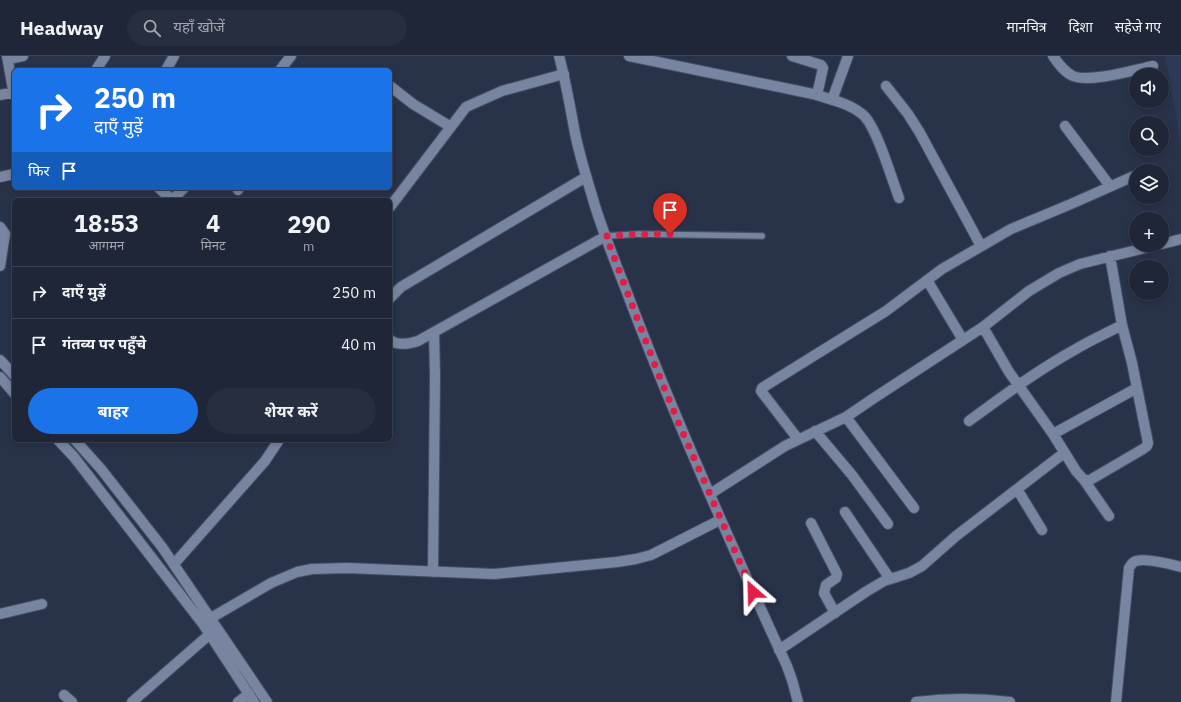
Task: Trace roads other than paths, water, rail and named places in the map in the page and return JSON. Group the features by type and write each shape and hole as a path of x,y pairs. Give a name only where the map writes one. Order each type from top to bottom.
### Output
{"street":[{"path":"12,85 6,62 23,56"},
{"path":"97,68 105,56"},
{"path":"282,68 291,56"},
{"path":"559,56 564,74 575,135 586,177 606,236 662,382 720,520 792,680 798,702"},
{"path":"629,56 817,95 832,100 862,114 870,122 881,147 899,198"},
{"path":"792,56 821,65 823,68 817,95"},
{"path":"832,100 848,56"},
{"path":"1053,56 1064,70 1072,76 1082,78 1103,76 1153,66"},
{"path":"392,203 466,107 502,91 564,74"},
{"path":"886,86 908,114 920,133 981,246"},
{"path":"392,88 413,104 452,126"},
{"path":"0,95 12,93"},
{"path":"1065,126 1110,186"},
{"path":"0,177 12,174"},
{"path":"392,296 401,287 586,177"},
{"path":"798,439 761,391 762,388 886,311 942,269 981,246 1011,229 1129,178"},
{"path":"161,190 170,198"},
{"path":"174,198 182,190"},
{"path":"0,227 5,234 0,266"},
{"path":"392,341 408,344 418,341 606,236"},
{"path":"1169,242 1181,239"},
{"path":"710,494 798,439 846,417 983,327 1044,281 1070,267 1129,252"},
{"path":"1084,480 1090,480 1147,446 1148,439 1122,325 1110,256"},
{"path":"927,280 964,340"},
{"path":"969,421 1018,386 1075,349 1122,325"},
{"path":"983,327 1018,386 1053,434 1076,471 1109,516"},
{"path":"433,572 434,332"},
{"path":"0,360 12,373"},
{"path":"0,377 12,391"},
{"path":"1053,434 1137,388"},
{"path":"846,417 914,508"},
{"path":"815,431 852,475 888,524"},
{"path":"60,442 74,457 210,634 251,698 238,702"},
{"path":"77,442 101,469 162,547 267,702"},
{"path":"174,564 265,462 278,442"},
{"path":"779,650 867,591 890,579 909,573 922,566 956,536 1064,453"},
{"path":"1017,489 1042,530"},
{"path":"845,512 890,579"},
{"path":"211,618 271,583 297,572 321,568 494,574 617,562 651,555 720,520"},
{"path":"811,523 837,574 836,578 826,585 824,593 835,613"},
{"path":"1116,702 1129,568 1132,563 1143,560 1181,567"},
{"path":"0,614 42,604"},
{"path":"132,702 210,634"},
{"path":"916,702 962,698 1010,702"}],"lane":[{"path":"606,236 639,234 762,236"}]}
